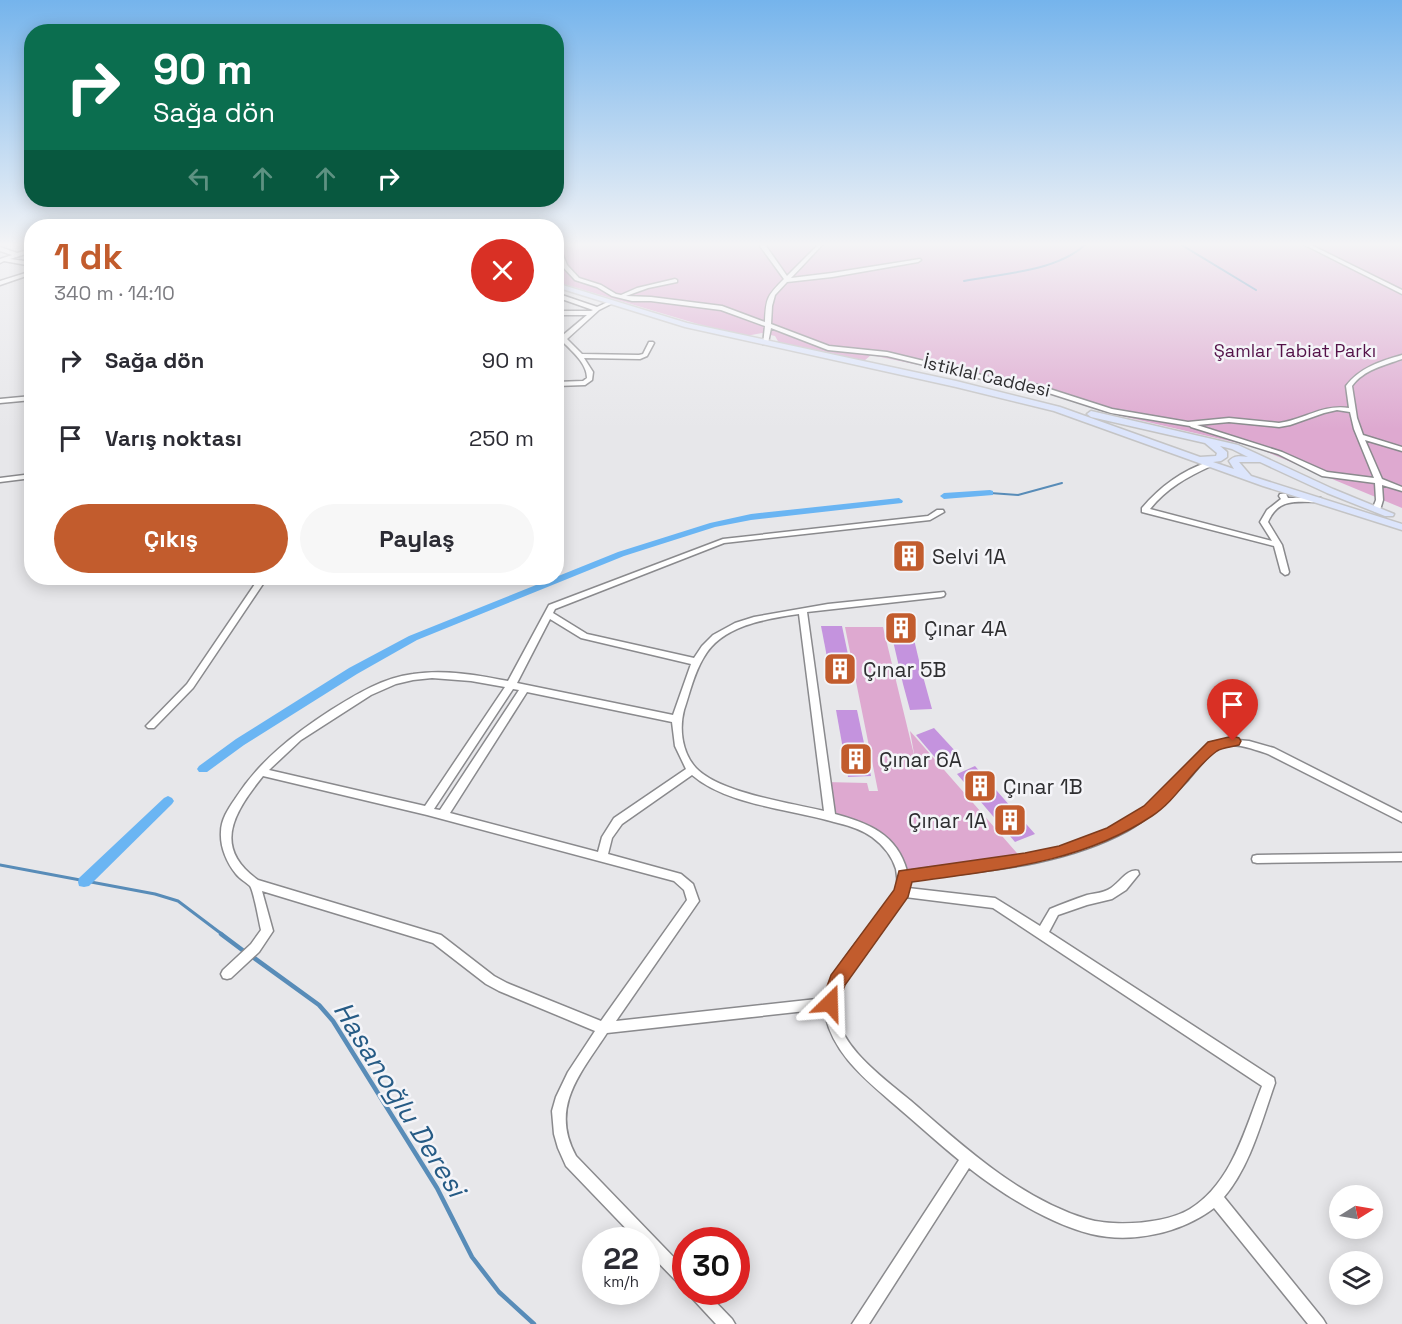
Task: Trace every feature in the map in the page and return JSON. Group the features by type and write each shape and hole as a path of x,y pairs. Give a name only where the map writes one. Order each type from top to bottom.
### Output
{"main road":[{"name":"İstiklal Caddesi","path":"624,306 686,325 1057,409 1208,464 1402,527"},
{"name":"İstiklal Caddesi","path":"909,374 941,375 1029,393 1102,416 1235,447 1376,510 1402,519"},
{"path":"1188,456 1211,460 1222,457 1222,452 1202,439"},
{"path":"1254,479 1236,466 1234,461 1247,459 1270,463"}],"street":[{"path":"582,306 595,311"},
{"path":"564,384 585,383 590,379 590,372 564,339 595,311 605,306"},
{"path":"702,306 722,308 828,348 893,356 990,379 1031,386 1111,411 1188,424 1280,453 1326,474 1379,481 1402,489"},
{"path":"765,343 769,327 769,306"},
{"path":"564,313 595,311"},
{"path":"580,357 640,357 645,355 651,343"},
{"path":"1376,510 1381,499 1379,481 1360,436 1349,386 1362,374 1402,357"},
{"path":"0,401 24,399"},
{"path":"1188,424 1229,420 1279,425 1288,424 1322,411 1337,408 1353,410"},
{"path":"1360,436 1402,449"},
{"path":"1208,464 1176,478 1161,490 1145,510 1278,545"},
{"path":"0,480 24,477"},
{"path":"1281,488 1285,500"},
{"path":"1285,572 1278,545 1264,522 1271,511 1285,500 1319,500"},
{"path":"427,811 511,686 552,607 723,542 930,518 940,512"},
{"path":"151,726 190,686 213,648 258,585"},
{"path":"902,892 995,903 1043,932 1269,1083 1232,1175 1215,1198 1194,1214 1164,1225 1130,1229 1096,1227 1071,1220 1021,1196 967,1159 855,1061 834,1027 830,1003 837,981 902,892 904,876 889,846 875,833 830,816 738,794 713,783 692,770 682,755 676,719 696,662 716,636 759,618 941,594"},
{"path":"803,612 830,816"},
{"path":"548,614 584,636 696,662"},
{"path":"676,719 451,675 419,676 393,681 357,699 299,735 272,758 243,793 228,820 227,848 236,867 255,884 437,939 490,980 503,987 603,1028 830,1003"},
{"path":"443,816 525,688"},
{"path":"904,876 1048,855 1113,832 1149,810 1213,746 1233,741 1270,751 1402,818"},
{"path":"602,858 607,837 618,821 692,770"},
{"path":"261,772 427,811 677,877 689,887 693,901 603,1028 567,1086 561,1104 559,1124 563,1147 571,1161 672,1266"},
{"path":"1257,859 1402,857"},
{"path":"1043,932 1054,912 1087,900 1108,896 1122,887 1134,874"},
{"path":"227,974 255,948 267,931 255,884"},
{"path":"860,1324 967,1159"},
{"path":"1215,1198 1318,1324"},
{"path":"709,1305 727,1324"}],"green space":[{"name":"Şamlar Tabiat Parkı","path":"637,306 1402,306 1402,508 1255,447 1109,413 1030,388 871,355 864,361 779,343 775,336 762,333 746,336"},
{"path":"845,627 883,627 915,759 910,731 1023,860 904,876 875,833 830,816 825,782 867,783 869,791 878,791"}],"building":[{"name":"Selvi 1A","path":"911,546 924,564 908,567 894,549"},
{"path":"908,614 932,709 910,710 903,684 887,615"},
{"path":"821,626 842,626 854,683 832,683"},
{"path":"836,710 857,710 871,776 848,777"},
{"path":"934,728 957,753 938,761 916,735"},
{"path":"975,766 1035,834 1015,842 957,774"}],"waterway":[{"path":"990,493 1018,495 1062,483"},
{"path":"944,496 990,493"},
{"path":"564,577 621,554 713,525 751,517 899,501"},
{"path":"203,769 240,742 353,671 413,638 544,585"},
{"path":"84,882 168,801"},
{"name":"Hasanoğlu Deresi","path":"0,865 155,894 178,901 223,935"},
{"name":"Hasanoğlu Deresi","path":"221,934 245,952"},
{"name":"Hasanoğlu Deresi","path":"250,955 319,1005 333,1021 437,1188 472,1257 499,1292 534,1324"}],"place":[{"name":"Selvi 1A","path":"909,556"},
{"name":"Çınar 4A","path":"901,628"},
{"name":"Çınar 5B","path":"840,669"},
{"name":"Çınar 6A","path":"856,759"},
{"name":"Çınar 1B","path":"980,786"},
{"name":"Çınar 1A","path":"1010,820"}],"route":[{"path":"830,1003 837,981 892,909 902,892 904,876 1025,860 1060,852 1113,832 1149,810 1213,746 1233,741"}]}
